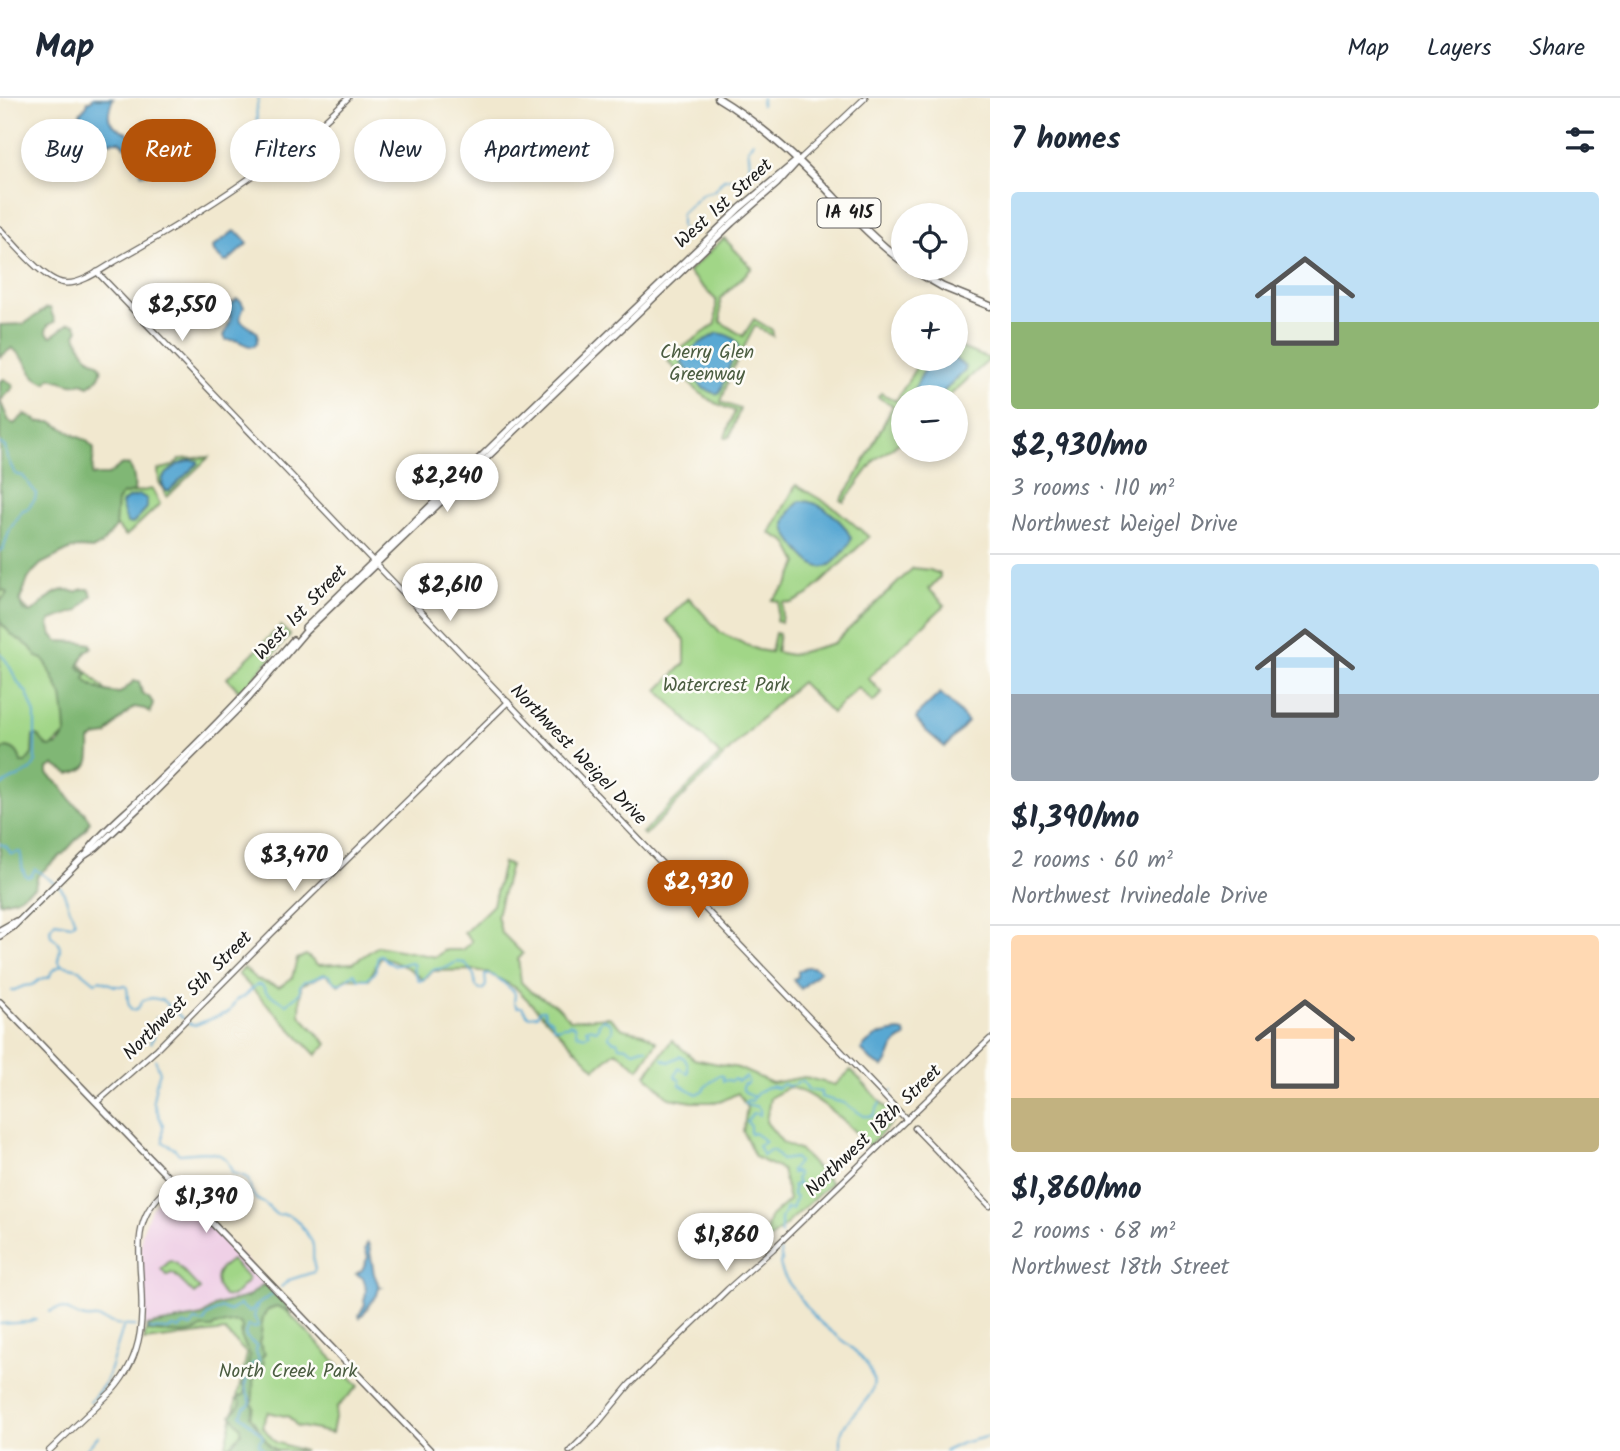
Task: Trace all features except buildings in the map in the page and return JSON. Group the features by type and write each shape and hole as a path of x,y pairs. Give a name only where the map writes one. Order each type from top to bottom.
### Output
{"main road":[{"name":"IA 415","path":"718,98 757,124 891,252"},
{"name":"West 1st Street","path":"0,936 13,927 84,856 147,800 255,692 300,637 375,563 732,223 777,184 798,161"},
{"path":"931,280 990,306"},
{"name":"West 1st Street","path":"0,930 22,917"},
{"path":"0,1002 431,1451"}],"street":[{"path":"0,229 44,274 55,281 75,283 164,233 265,167 314,130 348,98"},
{"path":"798,161 865,98"},
{"name":"Northwest Weigel Drive","path":"97,272 907,1120"},
{"name":"Northwest 5th Street","path":"97,1102 156,1050 275,929 508,702"},
{"name":"Northwest 18th Street","path":"570,1451 600,1421 630,1384 990,1039"},
{"path":"915,1128 990,1206"},
{"path":"49,1451 112,1391 130,1364 142,1325 139,1245 141,1230 152,1205 174,1182"}],"shaded area":[{"path":"173,1187 266,1281 231,1315 147,1326 144,1325 142,1232 151,1209"}],"green space":[{"name":"Cherry Glen Greenway","path":"724,238 752,268 720,299 721,322 743,336 754,319 772,330 773,334 755,326 733,368 721,402 740,409 727,438 725,437 735,411 706,397 668,361 716,324 716,300 688,272"},
{"path":"50,308 55,322 48,325 46,331 50,336 69,323 75,324 82,349 100,366 100,376 89,386 50,378 47,383 41,381 12,348 0,357 0,325 24,324"},
{"path":"968,351 990,359 961,385 906,385 914,371 968,371"},
{"path":"4,379 12,384 13,388 0,401 0,381"},
{"path":"881,393 891,398 891,405 878,397"},
{"path":"0,401 9,421 14,424 25,414 39,422 53,422 86,440 94,448 92,475 108,475 122,464 131,468 134,492 122,495 117,501 115,528 101,545 92,549 71,549 41,564 28,579 20,600 24,611 31,613 56,592 89,589 92,595 78,611 51,620 49,624 52,635 57,641 91,644 92,647 78,666 87,674 85,679 92,686 120,693 134,681 139,681 142,693 153,703 150,713 134,707 107,735 94,737 90,741 88,764 82,770 69,774 54,765 48,768 48,774 90,821 65,852 38,875 35,887 15,899 1,903 1,752 6,747 15,750 21,763 25,763 32,754 33,736 38,735 49,747 58,745 66,733 62,696 46,663 0,622 0,602 7,593 0,591"},
{"path":"891,410 891,449 876,459 844,502 841,500 854,481"},
{"path":"209,457 167,497 159,482 158,470 172,466 181,459"},
{"path":"796,485 835,508 869,537 808,595 792,603 783,602 781,622 776,621 779,601 772,600 787,585 798,563 787,542 770,533"},
{"path":"152,489 160,504 126,536 106,515 119,495"},
{"name":"Watercrest Park","path":"913,568 940,574 929,589 945,605 868,678 882,693 873,702 858,687 832,713 801,682 645,835 642,833 720,755 658,690 685,663 685,640 666,620 689,598 721,633 758,650 771,652 775,633 779,634 776,652 791,655 834,643"},
{"path":"0,582 108,693 0,797"},
{"path":"281,626 290,635 241,693 227,678"},
{"path":"503,863 510,865 497,915 501,932 523,954 518,959 521,982 531,992 556,1005 570,1020 609,1017 623,1029 643,1033 657,1042 639,1069 616,1051 595,1069 516,988 488,973 476,970 432,971 424,980 408,968 381,956 369,979 346,978 339,985 325,974 301,985 300,1015 327,1044 316,1055 238,974 244,968 256,979 279,987 292,978 297,959 306,955 318,965 353,963 378,946 436,957 444,950 463,950 472,941 464,933 493,905"},
{"path":"672,1040 694,1059 738,1068 772,1083 804,1077 835,1085 851,1070 896,1118 869,1146 832,1111 799,1090 789,1087 770,1098 766,1122 783,1143 801,1151 831,1183 762,1247 770,1217 789,1200 782,1170 755,1157 743,1131 747,1108 738,1093 720,1102 693,1102 669,1098 646,1075"},
{"path":"231,1260 248,1281 232,1297 224,1296 216,1280 222,1268"},
{"path":"170,1261 176,1263 200,1289 194,1294 175,1275 171,1273 168,1276 161,1269"},
{"name":"North Creek Park","path":"262,1285 359,1386 337,1407 332,1433 297,1426 289,1417 268,1412 262,1426 275,1442 304,1451 236,1451 226,1445 247,1354 225,1331 144,1341 147,1326 231,1315"},
{"path":"263,1285 284,1303 290,1312 277,1306 266,1312 262,1321 259,1343 265,1354 262,1357 264,1363 258,1376 253,1379 254,1407 250,1416 270,1446 279,1451 225,1451 241,1433 241,1427 231,1415 241,1403 239,1397 245,1394 243,1386 250,1355 241,1337 240,1323 171,1334 148,1331 148,1328 151,1325 202,1316 217,1305 247,1297"}],"water":[{"path":"94,98 113,98 109,116 112,124 121,130 121,143 107,142 107,119 82,119 80,113"},
{"path":"234,231 248,243 224,262 214,252 213,247"},
{"path":"237,299 244,307 241,321 258,333 254,346 226,340 224,336 230,321 229,306"},
{"path":"718,333 735,340 738,349 720,392 716,394 704,389 681,363 692,349"},
{"path":"924,371 965,371 950,385 916,385"},
{"path":"191,460 198,463 166,491 162,484 163,477 177,465"},
{"path":"140,495 147,499 147,508 133,523 127,523 121,504 128,498"},
{"path":"800,501 815,504 830,512 851,538 845,550 828,566 815,565 804,556 786,530 786,518"},
{"path":"940,693 968,722 945,747 916,719"},
{"path":"806,967 820,971 801,989 793,979 798,977 798,971"},
{"path":"905,1032 906,1037 896,1043 883,1067 861,1050 878,1036"},
{"path":"367,1243 374,1274 382,1287 360,1318 366,1289 363,1278 356,1274 362,1270 368,1257 365,1249"}],"waterway":[{"path":"258,119 259,98"},
{"path":"761,105 762,98"},
{"path":"679,246 685,239 681,214 702,194 714,191 724,179 744,176 747,173 750,164 748,149 753,141"},
{"path":"0,443 5,447 15,474 23,476 36,493 35,499 23,510 10,529 0,551"},
{"path":"0,653 27,693 35,714 36,762 31,770 0,786"},
{"path":"0,844 6,846 11,854 20,852 23,872 27,877 31,876 35,869 63,891 75,922 71,925 55,922 50,929 51,936 60,946 58,959 61,965 79,969 95,982 100,980 115,986 126,986 131,1009 138,1008 143,1000 152,998 162,1000 182,1018"},
{"path":"188,1023 195,1025 229,1012 236,1000 245,996 256,985 262,985 267,993 286,1004 300,993 300,986 304,981 324,974 341,984 354,973 359,979 367,979 375,973 378,956 381,955 394,965 410,962 414,965 419,981 432,970 448,967 456,962 465,963 480,990 486,985 485,975 497,978 514,991 514,1002 517,1007 522,1007 528,1016 537,1015 540,1010 544,1010 553,1026 557,1028 569,1024 575,1026 577,1034 586,1036 589,1034 586,1029 598,1029 603,1019 610,1023 613,1030 609,1037 617,1041 619,1046 634,1051 647,1049"},
{"path":"12,991 49,978 52,971 60,966"},
{"path":"150,1043 155,1035 156,1018 162,1018 168,1007"},
{"path":"663,1059 669,1062 680,1056 684,1058 688,1073 679,1068 675,1076 680,1085 697,1094 719,1075 723,1076 723,1081 738,1081 746,1077 748,1082 743,1084 743,1090 754,1097 752,1101 744,1103 757,1106 760,1110 760,1115 753,1113 747,1121 751,1134 754,1133 765,1142 758,1146 763,1155 770,1150 781,1160 795,1158 798,1162 791,1171 798,1174 796,1179 799,1186 792,1186 796,1198 792,1209 786,1208 781,1218 781,1234"},
{"path":"155,1059 160,1072 153,1101 163,1125 163,1142 179,1154 218,1154 229,1164 232,1173 249,1181 256,1198 277,1215 292,1216 312,1241 314,1272 289,1280 281,1287"},
{"path":"754,1097 767,1087 777,1088 783,1084 788,1086 800,1082 809,1090 821,1092 821,1097 844,1103 864,1116 873,1116 880,1103"},
{"path":"780,1251 783,1272 809,1310 852,1348 871,1372 874,1383 871,1392 844,1427 840,1438 841,1451"},
{"path":"149,1329 179,1329 184,1325 191,1327 195,1321 204,1323 207,1316 222,1308 229,1311 240,1305 249,1312 274,1293"},
{"path":"257,1306 254,1317 257,1327 248,1325 245,1334 257,1346 259,1359 252,1364 246,1381 251,1402 241,1415 262,1435 259,1444 265,1451"},
{"path":"49,1312 64,1309 81,1317 135,1326"},
{"path":"0,1324 36,1319"},
{"path":"90,1402 107,1378 123,1328"},
{"path":"85,1451 98,1436"},
{"path":"945,1451 962,1443 990,1436"}]}
